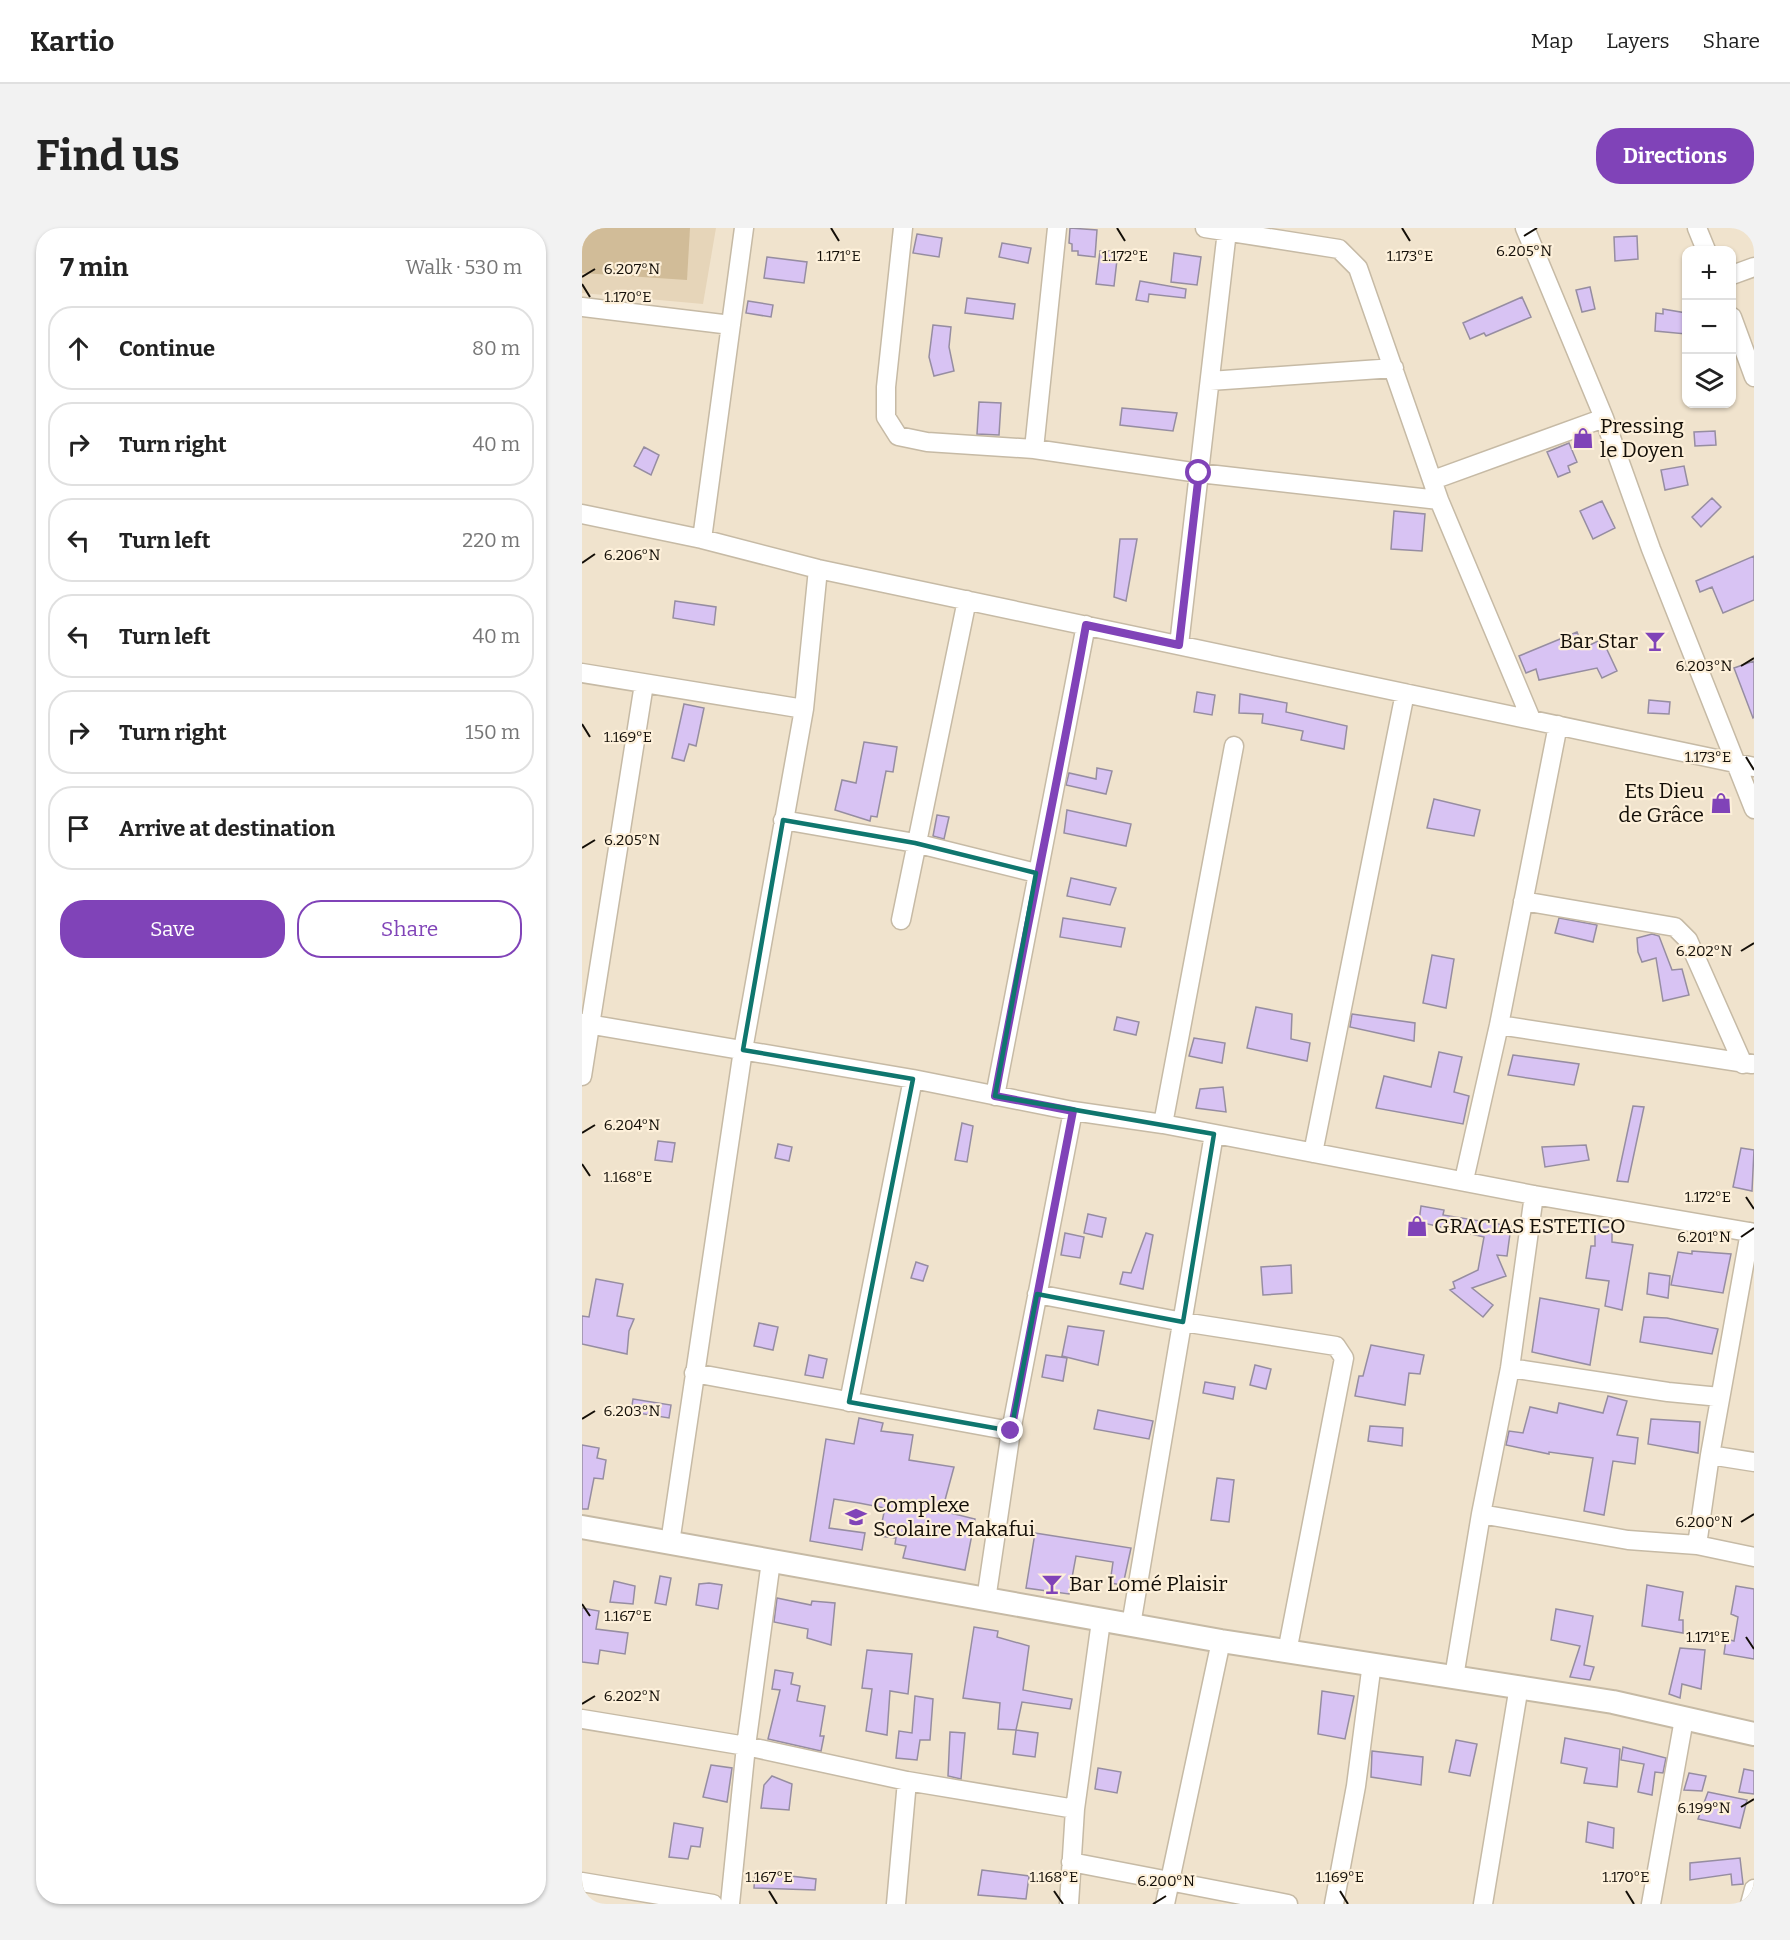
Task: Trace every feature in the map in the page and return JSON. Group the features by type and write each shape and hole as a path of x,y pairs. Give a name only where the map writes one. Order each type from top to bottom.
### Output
{"street":[{"path":"702,539 744,228"},
{"path":"903,228 886,387 886,417 898,436 909,440 1034,450 1199,473 1440,500"},
{"path":"1034,450 1056,228"},
{"path":"1205,228 1339,249 1358,268 1440,500 1531,719"},
{"path":"1525,228 1604,418 1754,809"},
{"path":"1697,228 1704,246"},
{"path":"1179,645 1227,231"},
{"path":"1736,273 1754,267"},
{"path":"582,307 731,325"},
{"path":"1736,330 1754,376"},
{"path":"1210,381 1394,368"},
{"path":"1433,480 1604,418"},
{"path":"582,514 702,539 818,569 1754,766"},
{"path":"670,1543 743,1050 804,709 818,569"},
{"path":"900,920 967,600"},
{"path":"995,1096 1036,873 1070,715 1086,625"},
{"path":"582,673 804,709"},
{"path":"582,1076 586,1024 644,684"},
{"path":"1313,1153 1405,693"},
{"path":"1464,1180 1499,1024 1558,725"},
{"path":"1163,1124 1234,746"},
{"path":"783,820 915,843 1036,873"},
{"path":"1523,901 1675,927 1688,940 1749,1064"},
{"path":"586,1024 913,1079 1073,1111 1163,1124 1534,1195 1752,1233 1720,1397 1697,1545"},
{"path":"1499,1024 1749,1064"},
{"path":"849,1402 913,1079"},
{"path":"986,1600 1011,1431 1073,1111"},
{"path":"1131,1625 1214,1134"},
{"path":"1454,1677 1481,1514 1510,1368 1534,1195"},
{"path":"1037,1294 1183,1323 1336,1346 1344,1358 1287,1652"},
{"path":"1510,1368 1668,1392 1720,1397"},
{"path":"694,1373 1011,1431"},
{"path":"1710,1455 1754,1462"},
{"path":"1481,1514 1628,1540 1697,1545 1754,1557"},
{"path":"582,1527 1101,1621 1613,1702 1754,1734"},
{"path":"730,1904 746,1746 771,1561"},
{"path":"1069,1904 1075,1809 1101,1621"},
{"path":"1165,1904 1168,1880 1221,1641"},
{"path":"1334,1904 1356,1786 1372,1664"},
{"path":"1483,1904 1519,1686"},
{"path":"582,1719 746,1746 907,1781 1075,1809"},
{"path":"1651,1904 1684,1719"},
{"path":"896,1904 907,1781"},
{"path":"1071,1862 1288,1904"},
{"path":"582,1882 713,1904"},
{"path":"1750,1904 1754,1889"}],"highlighted area":[{"path":"783,820 915,843 1036,873 995,1096 1214,1134 1183,1322 1037,1294 1011,1431 849,1402 913,1079 743,1050"}],"shaded area":[{"path":"582,228 716,228 703,304 582,293"},
{"path":"582,228 690,228 687,280 582,273"}],"building":[{"path":"1070,228 1097,230 1095,257 1078,255 1078,251 1072,251 1072,244 1069,243"},
{"path":"917,234 942,238 939,257 913,253"},
{"path":"1637,236 1638,259 1615,261 1614,237"},
{"path":"1002,243 1031,248 1028,263 999,257"},
{"path":"1100,251 1118,251 1114,286 1096,284"},
{"path":"1174,253 1201,257 1197,285 1171,282"},
{"path":"767,257 807,262 804,283 764,278"},
{"path":"1140,281 1186,289 1185,298 1149,294 1148,302 1136,300"},
{"path":"1590,287 1595,309 1582,312 1576,290"},
{"path":"1522,297 1531,317 1486,336 1484,333 1470,339 1463,323"},
{"path":"967,298 1015,304 1013,319 965,313"},
{"path":"748,301 773,305 771,317 746,313"},
{"path":"1663,309 1682,312 1682,334 1655,331 1656,313 1663,314"},
{"path":"933,325 951,327 949,347 954,371 934,376 929,357"},
{"path":"979,402 1001,403 999,435 977,434"},
{"path":"1122,408 1177,413 1173,431 1120,425"},
{"path":"1715,431 1716,445 1695,446 1694,432"},
{"path":"1569,443 1577,462 1568,466 1570,472 1558,477 1547,452"},
{"path":"644,447 659,455 651,475 634,466"},
{"path":"1684,466 1688,485 1665,490 1661,470"},
{"path":"1712,498 1721,507 1701,527 1692,517"},
{"path":"1602,501 1615,528 1593,539 1580,511"},
{"path":"1394,511 1425,514 1422,551 1391,549"},
{"path":"1120,539 1137,539 1126,601 1114,597"},
{"path":"1754,556 1754,600 1723,613 1712,587 1700,592 1696,581"},
{"path":"675,601 716,607 714,625 673,618"},
{"path":"1577,632 1584,648 1602,639 1617,671 1602,678 1597,668 1539,680 1536,669 1526,673 1519,656"},
{"path":"1754,661 1754,717 1753,718 1734,668"},
{"path":"1197,692 1215,695 1212,715 1194,712"},
{"path":"1240,694 1287,703 1286,712 1347,726 1344,749 1301,740 1303,731 1262,723 1263,714 1239,713"},
{"path":"1649,700 1670,702 1669,714 1648,713"},
{"path":"684,704 704,708 696,746 689,744 684,761 672,758"},
{"path":"864,742 897,747 893,772 886,771 877,817 871,816 870,821 835,810 842,780 856,783"},
{"path":"1097,768 1112,771 1106,794 1066,785 1069,773 1096,779"},
{"path":"1434,799 1480,810 1474,836 1427,828"},
{"path":"1067,810 1131,824 1126,846 1064,833"},
{"path":"937,815 949,817 944,839 933,836"},
{"path":"1071,878 1116,888 1110,905 1067,896"},
{"path":"1063,918 1125,928 1121,947 1060,937"},
{"path":"1559,918 1597,925 1593,942 1555,933"},
{"path":"1652,934 1659,936 1672,970 1682,969 1689,995 1663,1001 1656,958 1642,962 1638,952 1637,938"},
{"path":"1432,955 1454,959 1446,1008 1423,1003"},
{"path":"1256,1007 1292,1014 1291,1039 1310,1043 1307,1061 1247,1048"},
{"path":"1352,1014 1415,1023 1414,1041 1350,1027"},
{"path":"1117,1017 1139,1022 1136,1035 1114,1030"},
{"path":"1194,1038 1225,1043 1222,1063 1189,1056"},
{"path":"1439,1052 1462,1057 1454,1092 1469,1096 1463,1124 1376,1108 1384,1076 1431,1087"},
{"path":"1513,1055 1579,1064 1574,1085 1508,1075"},
{"path":"1223,1087 1226,1112 1196,1108 1200,1089"},
{"path":"1633,1106 1644,1107 1628,1182 1617,1181"},
{"path":"962,1123 973,1126 967,1162 955,1160"},
{"path":"658,1141 675,1143 672,1162 655,1160"},
{"path":"778,1144 792,1147 789,1161 775,1158"},
{"path":"1586,1145 1589,1160 1545,1167 1542,1147"},
{"path":"1741,1148 1754,1150 1752,1191 1733,1187"},
{"path":"1421,1206 1444,1210 1443,1215 1511,1226 1507,1256 1497,1255 1506,1276 1472,1288 1493,1305 1483,1317 1450,1290 1455,1288 1453,1282 1478,1270 1484,1237 1419,1222"},
{"path":"1088,1214 1106,1218 1102,1237 1084,1233"},
{"path":"1595,1227 1612,1227 1612,1242 1633,1245 1622,1310 1605,1306 1609,1281 1586,1278 1591,1246 1595,1246"},
{"path":"1065,1233 1084,1237 1080,1258 1061,1255"},
{"path":"1146,1233 1153,1235 1143,1289 1120,1284 1123,1272 1131,1273"},
{"path":"1692,1251 1731,1254 1723,1293 1671,1285 1678,1252 1692,1254"},
{"path":"916,1262 928,1266 923,1281 911,1278"},
{"path":"1291,1265 1292,1293 1263,1295 1261,1267"},
{"path":"1649,1273 1670,1276 1668,1298 1647,1294"},
{"path":"596,1279 623,1284 617,1316 634,1319 629,1331 627,1354 582,1344 582,1316 589,1317"},
{"path":"1540,1298 1599,1309 1590,1365 1532,1352"},
{"path":"1644,1317 1667,1318 1718,1329 1712,1354 1640,1342"},
{"path":"759,1323 778,1327 773,1350 754,1346"},
{"path":"1068,1326 1104,1331 1098,1365 1062,1356"},
{"path":"1371,1345 1424,1355 1420,1374 1409,1373 1405,1405 1355,1396 1359,1376 1363,1376"},
{"path":"809,1355 827,1359 823,1378 805,1375"},
{"path":"1046,1355 1067,1358 1063,1381 1042,1377"},
{"path":"1255,1365 1271,1369 1266,1389 1250,1385"},
{"path":"1205,1382 1235,1387 1233,1399 1203,1393"},
{"path":"1608,1396 1627,1401 1617,1435 1638,1438 1635,1464 1613,1461 1604,1515 1584,1511 1593,1458 1549,1452 1549,1454 1506,1445 1509,1431 1523,1433 1530,1407 1557,1413 1559,1403 1603,1413"},
{"path":"633,1399 671,1405 669,1418 631,1412"},
{"path":"1098,1410 1153,1421 1149,1439 1094,1429"},
{"path":"859,1418 883,1423 881,1431 913,1435 909,1460 954,1467 942,1511 975,1519 965,1570 903,1558 906,1546 895,1544 896,1538 879,1536 885,1508 859,1503 834,1499 829,1528 865,1533 862,1550 810,1541 826,1439 854,1444"},
{"path":"1651,1419 1700,1422 1698,1453 1648,1444"},
{"path":"1370,1426 1403,1428 1402,1446 1368,1441"},
{"path":"582,1445 599,1448 597,1458 606,1460 603,1479 594,1478 588,1509 582,1509"},
{"path":"1217,1478 1234,1480 1229,1522 1211,1520"},
{"path":"1035,1533 1131,1548 1123,1585 1110,1583 1113,1562 1076,1556 1069,1594 1026,1588"},
{"path":"660,1576 671,1578 666,1605 655,1603"},
{"path":"614,1581 635,1586 633,1604 610,1602"},
{"path":"699,1584 722,1585 718,1609 696,1605"},
{"path":"1647,1585 1683,1592 1679,1620 1683,1620 1683,1633 1642,1626"},
{"path":"1736,1586 1754,1589 1754,1659 1724,1654 1726,1639 1734,1641 1738,1617 1731,1614"},
{"path":"777,1598 811,1605 812,1601 835,1603 831,1645 807,1638 808,1629 774,1622"},
{"path":"582,1608 599,1611 596,1629 628,1633 625,1654 600,1650 598,1664 582,1662"},
{"path":"1556,1609 1593,1616 1584,1665 1594,1667 1590,1680 1570,1677 1580,1646 1551,1640"},
{"path":"974,1627 998,1631 997,1637 1029,1646 1023,1690 1072,1699 1070,1709 1022,1702 1016,1730 998,1729 1000,1703 963,1698"},
{"path":"1680,1648 1705,1650 1701,1689 1682,1684 1680,1698 1669,1694"},
{"path":"867,1650 912,1654 908,1694 890,1691 887,1735 866,1731 872,1689 862,1688"},
{"path":"775,1670 793,1673 791,1684 800,1686 797,1701 825,1706 820,1736 824,1736 821,1751 768,1739 780,1690 772,1689"},
{"path":"1322,1691 1354,1696 1345,1739 1318,1734"},
{"path":"915,1696 933,1699 930,1740 920,1740 917,1760 896,1758 899,1731 912,1733"},
{"path":"1016,1730 1038,1733 1035,1757 1013,1754"},
{"path":"950,1732 965,1733 961,1779 948,1776"},
{"path":"1565,1738 1620,1749 1617,1787 1584,1783 1587,1768 1561,1763"},
{"path":"1456,1740 1477,1744 1470,1776 1449,1772"},
{"path":"1623,1747 1666,1758 1663,1773 1655,1772 1652,1795 1638,1792 1644,1764 1621,1760"},
{"path":"1372,1751 1423,1757 1421,1785 1371,1777"},
{"path":"711,1765 732,1768 727,1802 703,1797"},
{"path":"1098,1768 1121,1772 1117,1793 1095,1789"},
{"path":"1744,1769 1754,1771 1754,1794 1739,1792"},
{"path":"1689,1773 1706,1776 1702,1791 1684,1790"},
{"path":"772,1776 792,1784 789,1810 761,1808 764,1785"},
{"path":"1708,1792 1747,1800 1740,1828 1698,1819"},
{"path":"1588,1822 1614,1828 1613,1848 1586,1842"},
{"path":"674,1823 703,1828 700,1847 691,1846 688,1859 669,1857"},
{"path":"1740,1858 1743,1884 1732,1885 1731,1874 1690,1880 1690,1863"},
{"path":"982,1870 1029,1876 1026,1899 978,1895"},
{"path":"755,1872 816,1879 815,1890 754,1888"}],"place":[{"name":"Pressing le Doyen","path":"1583,438"},
{"name":"Bar Star","path":"1655,641"},
{"name":"Ets Dieu de Grâce","path":"1721,803"},
{"name":"GRACIAS ESTETICO","path":"1417,1226"},
{"name":"Complexe Scolaire Makafui","path":"856,1517"},
{"name":"Bar Lomé Plaisir","path":"1052,1584"}],"route":[{"path":"1011,1431 1073,1111 995,1096 1036,873 1070,715 1086,625 1179,645 1199,473"}]}
